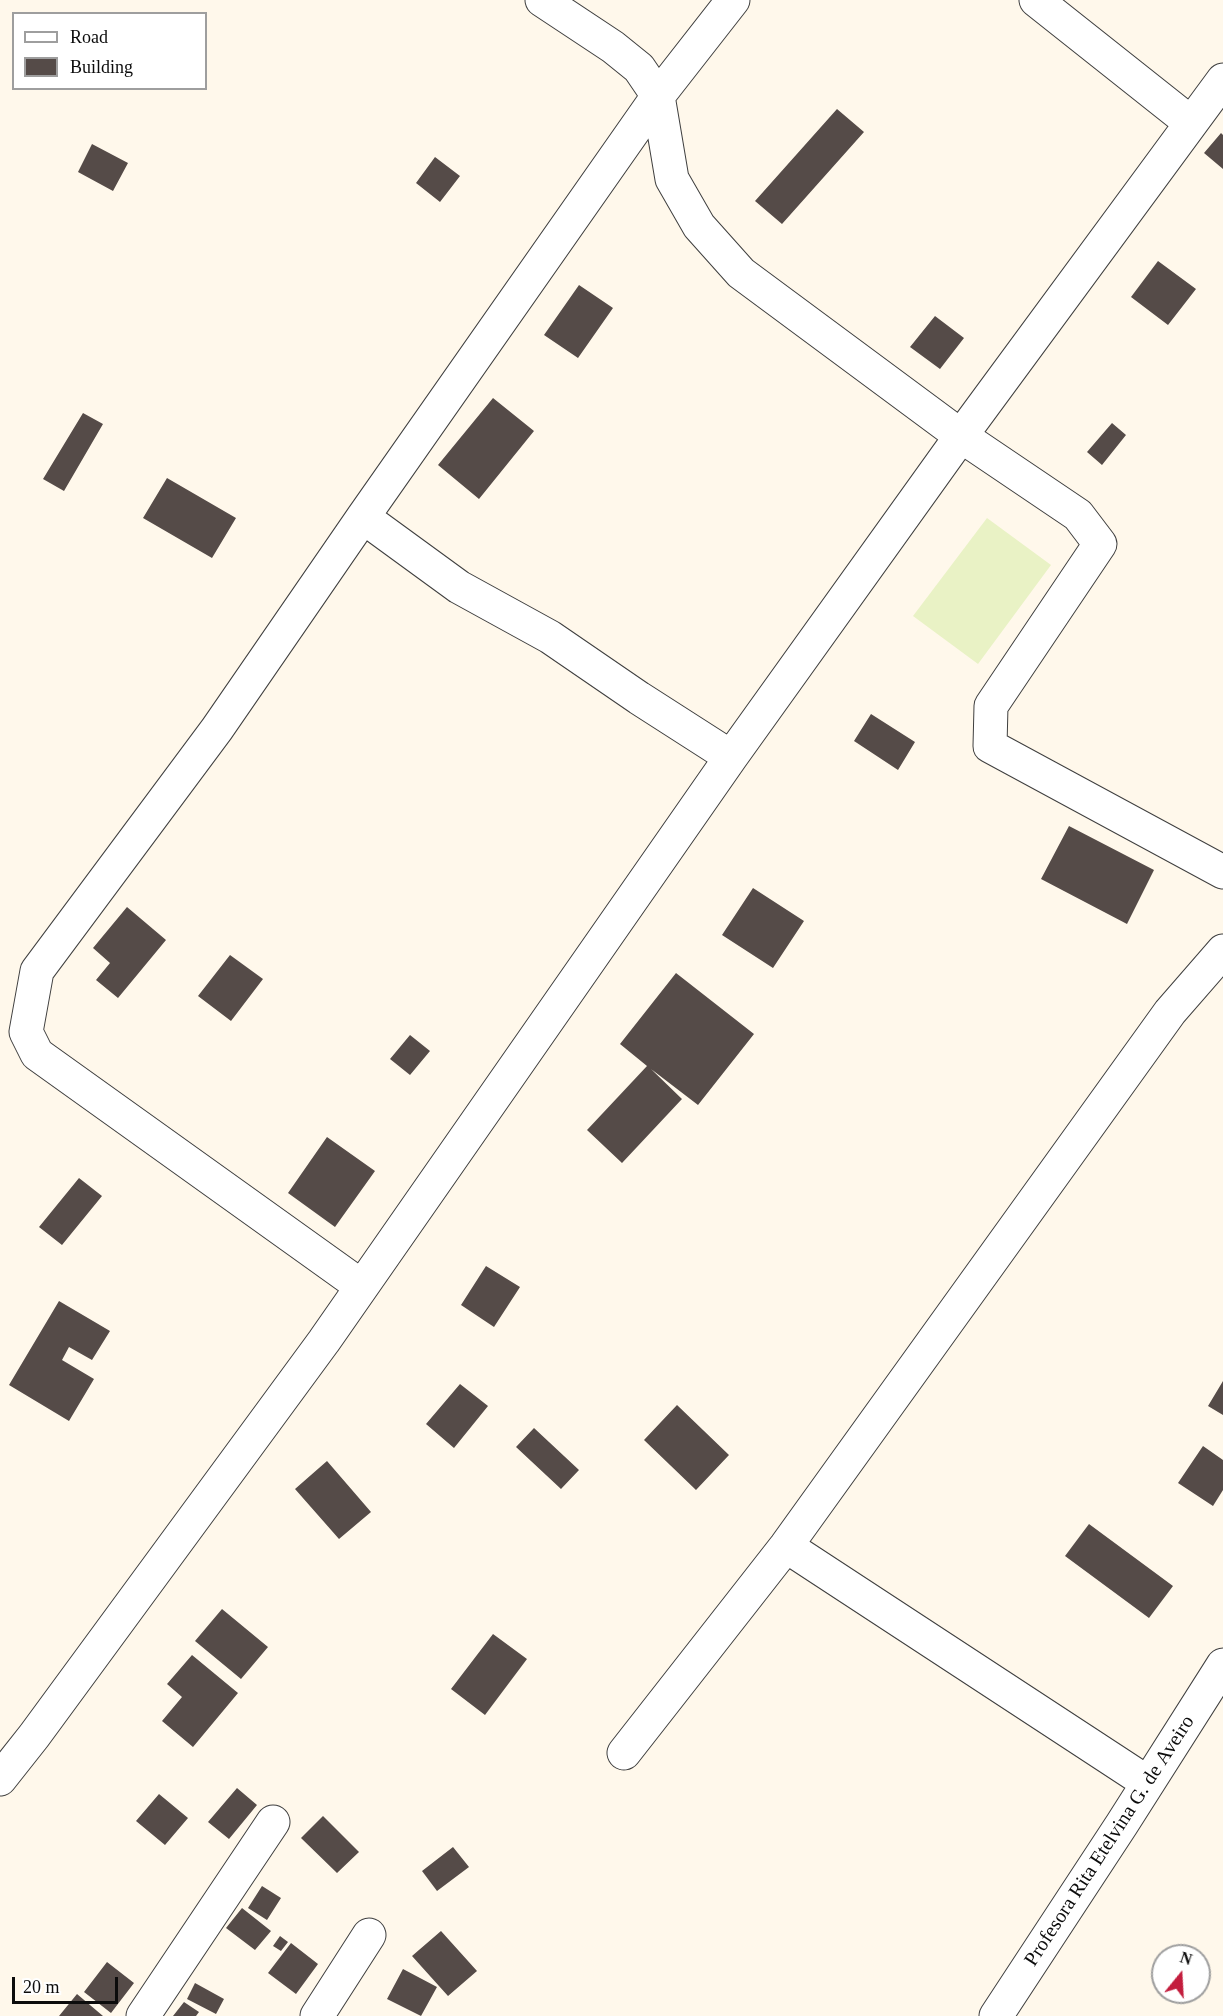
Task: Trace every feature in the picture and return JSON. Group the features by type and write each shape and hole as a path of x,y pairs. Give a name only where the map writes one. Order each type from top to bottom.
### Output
{"street":[{"path":"542,0 613,48 639,69 658,96 672,179 699,226 741,273 961,436 1078,515 1100,544 991,706 990,746 1223,872"},
{"path":"361,1286 37,1054 26,1032 37,971 218,729 363,517 658,96 733,0"},
{"path":"1036,0 1191,123"},
{"path":"0,1779 324,1341 731,757 961,436 1223,80"},
{"path":"363,517 459,587 550,637 731,757"},
{"path":"624,1753 786,1546 1170,1012 1223,951"},
{"path":"786,1546 1148,1783"},
{"name":"Profesora Rita Etelvina G. de Aveiro","path":"996,2016 1223,1665"},
{"path":"143,2016 273,1822"},
{"path":"318,2016 369,1935"}],"green space":[{"path":"987,518 1051,565 978,664 913,616"}],"building":[{"path":"837,109 864,132 782,224 755,201"},
{"path":"1221,133 1223,135 1223,169 1204,153"},
{"path":"92,144 128,163 113,191 78,172"},
{"path":"435,157 460,176 440,202 416,183"},
{"path":"1158,261 1196,289 1168,325 1131,297"},
{"path":"579,285 613,308 578,358 544,335"},
{"path":"935,316 964,338 940,369 910,347"},
{"path":"493,398 534,431 479,499 438,465"},
{"path":"83,413 103,424 64,491 43,479"},
{"path":"1112,423 1126,435 1102,465 1087,452"},
{"path":"167,478 236,518 212,558 143,518"},
{"path":"871,714 915,742 898,770 854,741"},
{"path":"1069,826 1154,870 1127,924 1041,879"},
{"path":"753,888 804,921 773,968 722,935"},
{"path":"127,907 166,940 118,998 96,980 110,963 93,948"},
{"path":"230,955 263,979 231,1021 198,996"},
{"path":"676,973 754,1034 698,1105 651,1069 682,1099 622,1163 587,1130 647,1066 620,1044"},
{"path":"410,1035 430,1051 410,1075 390,1059"},
{"path":"327,1137 375,1171 335,1227 288,1193"},
{"path":"79,1178 102,1196 62,1245 39,1227"},
{"path":"486,1266 520,1287 494,1327 461,1305"},
{"path":"59,1301 110,1331 92,1360 69,1347 62,1360 94,1379 69,1421 9,1385"},
{"path":"1223,1381 1223,1415 1208,1406"},
{"path":"460,1384 488,1406 454,1448 426,1424"},
{"path":"677,1405 729,1455 696,1490 644,1440"},
{"path":"534,1428 579,1470 561,1489 516,1447"},
{"path":"1203,1446 1223,1460 1223,1490 1213,1506 1178,1483"},
{"path":"327,1461 371,1512 339,1539 295,1489"},
{"path":"1089,1524 1173,1586 1149,1618 1065,1556"},
{"path":"222,1609 268,1647 241,1679 195,1641"},
{"path":"493,1634 527,1659 485,1715 451,1689"},
{"path":"192,1655 238,1693 193,1747 162,1721 182,1697 167,1684"},
{"path":"237,1788 257,1805 229,1839 208,1822"},
{"path":"159,1794 188,1818 165,1845 136,1821"},
{"path":"323,1816 359,1852 337,1873 301,1838"},
{"path":"453,1847 469,1867 437,1891 422,1871"},
{"path":"262,1886 281,1898 267,1920 248,1908"},
{"path":"242,1908 271,1931 255,1950 226,1928"},
{"path":"441,1931 477,1971 448,1996 412,1956"},
{"path":"280,1936 288,1942 281,1951 273,1946"},
{"path":"291,1943 318,1964 296,1994 268,1973"},
{"path":"107,1962 134,1983 111,2013 84,1992"},
{"path":"403,1969 437,1987 421,2016 387,1999"},
{"path":"195,1983 224,1999 216,2014 187,1999"},
{"path":"77,1994 103,2016 59,2016"},
{"path":"184,2002 199,2012 196,2016 173,2016"}]}
